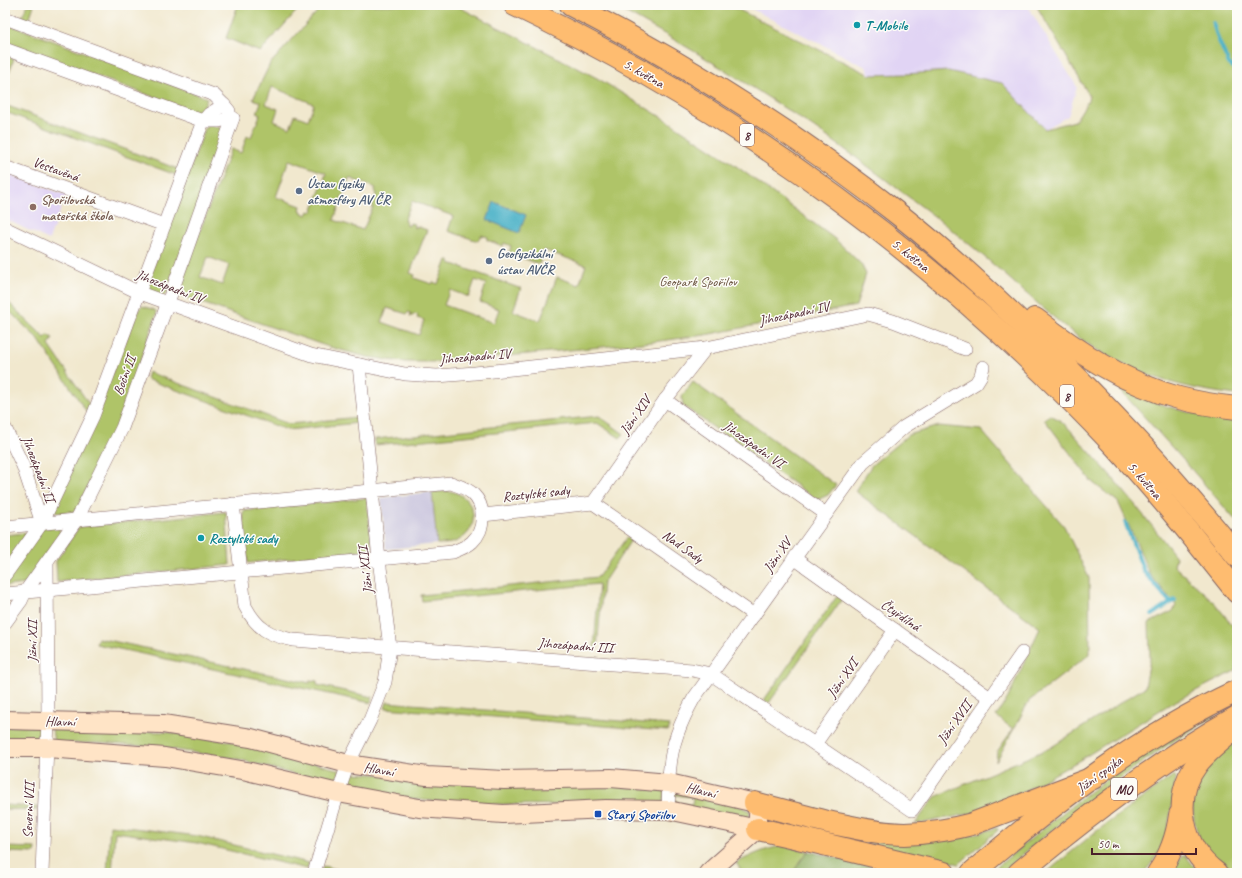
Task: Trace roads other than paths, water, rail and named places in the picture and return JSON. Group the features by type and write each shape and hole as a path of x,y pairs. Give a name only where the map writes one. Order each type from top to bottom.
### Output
{"highway":[{"name":"5. května","path":"515,5 564,29 628,64 723,119 816,182 905,250 987,320 1088,418 1167,505 1237,592"},
{"name":"5. května","path":"570,5 673,61 759,114 870,191 931,240 1012,314 1092,392 1179,486 1237,556"},
{"path":"931,240 1058,337 1099,363 1138,383 1158,391 1196,402 1237,408"},
{"name":"Jižní spojka","path":"972,873 1028,826 1093,778 1161,732 1237,691"},
{"name":"Jižní spojka","path":"1019,873 1087,818 1152,769 1182,749 1237,717"},
{"path":"1158,873 1175,842 1188,779 1203,757 1237,726"},
{"path":"755,803 791,813 866,830 904,834 932,832 954,829 983,821 1093,778"},
{"path":"1182,806 1183,818 1189,839 1199,856 1216,873"},
{"path":"758,829 763,824 776,817 791,813"},
{"path":"758,829 944,873"}],"street":[{"path":"5,18 214,95 224,105 233,118 219,121 203,121 5,49"},
{"path":"203,121 209,114 224,105"},
{"name":"Boční II","path":"5,623 76,519 122,428 233,118"},
{"name":"Boční II","path":"5,575 42,523 93,416 203,121"},
{"name":"Vestavěná","path":"5,167 164,225"},
{"name":"Jihozápadní IV","path":"5,228 140,293 167,303 311,355 405,374 437,376 706,348 868,314 893,321 965,349"},
{"name":"Jižní XIV","path":"593,503 665,400 706,348"},
{"name":"Jižní XIII","path":"314,873 348,764 378,702 385,682 390,648 379,559 359,365"},
{"name":"Jižní XV","path":"668,810 670,767 678,729 692,702 711,674 863,463 904,427 976,383 981,375 983,367"},
{"name":"Jihozápadni VI","path":"665,400 826,514"},
{"name":"Jihozápadní II","path":"5,428 23,466 42,523"},
{"path":"5,527 451,483 464,487 474,495 480,504 483,515 479,533 472,542 453,552 5,594"},
{"name":"Roztylské sady","path":"483,515 593,503"},
{"name":"Nad Sady","path":"593,503 754,615"},
{"name":"Jihozápadní III","path":"233,504 246,606 252,619 263,629 278,637 293,640 390,648 692,670 711,674 912,810"},
{"name":"Čtyřdílná","path":"794,558 990,698"},
{"name":"Jižní XII","path":"47,562 47,748"},
{"name":"Jižní XVI","path":"815,744 895,630"},
{"name":"Jižní XVII","path":"912,810 1022,652"},
{"name":"Hlavní","path":"5,720 163,724 250,738 348,764 427,776 504,780 611,778 669,782 755,803"},
{"name":"Hlavní","path":"5,748 47,748 164,757 247,771 338,793 419,808 503,814 606,809 668,810 758,829"},
{"name":"Severní VII","path":"42,873 47,748"},
{"path":"708,873 758,829 758,813 755,803"},
{"path":"714,820 722,826 728,837 729,844 724,858"}],"water":[{"path":"494,202 526,215 519,233 487,220"}],"waterway":[{"path":"1213,23 1229,64 1237,70"},
{"path":"1125,522 1144,572 1170,602"},
{"path":"1152,615 1175,600"}],"place":[{"name":"T-Mobile","path":"857,25"},
{"name":"Ústav fyziky atmosféry AV ČR","path":"299,191"},
{"name":"Spořilovská mateřská škola","path":"33,207"},
{"name":"Geofyzikální ústav AVČR","path":"489,261"},
{"name":"Roztylské sady","path":"201,538"},
{"name":"Starý Spořilov","path":"598,814"}],"park label":[{"name":"Geopark Spořilov","path":"698,281"}]}
